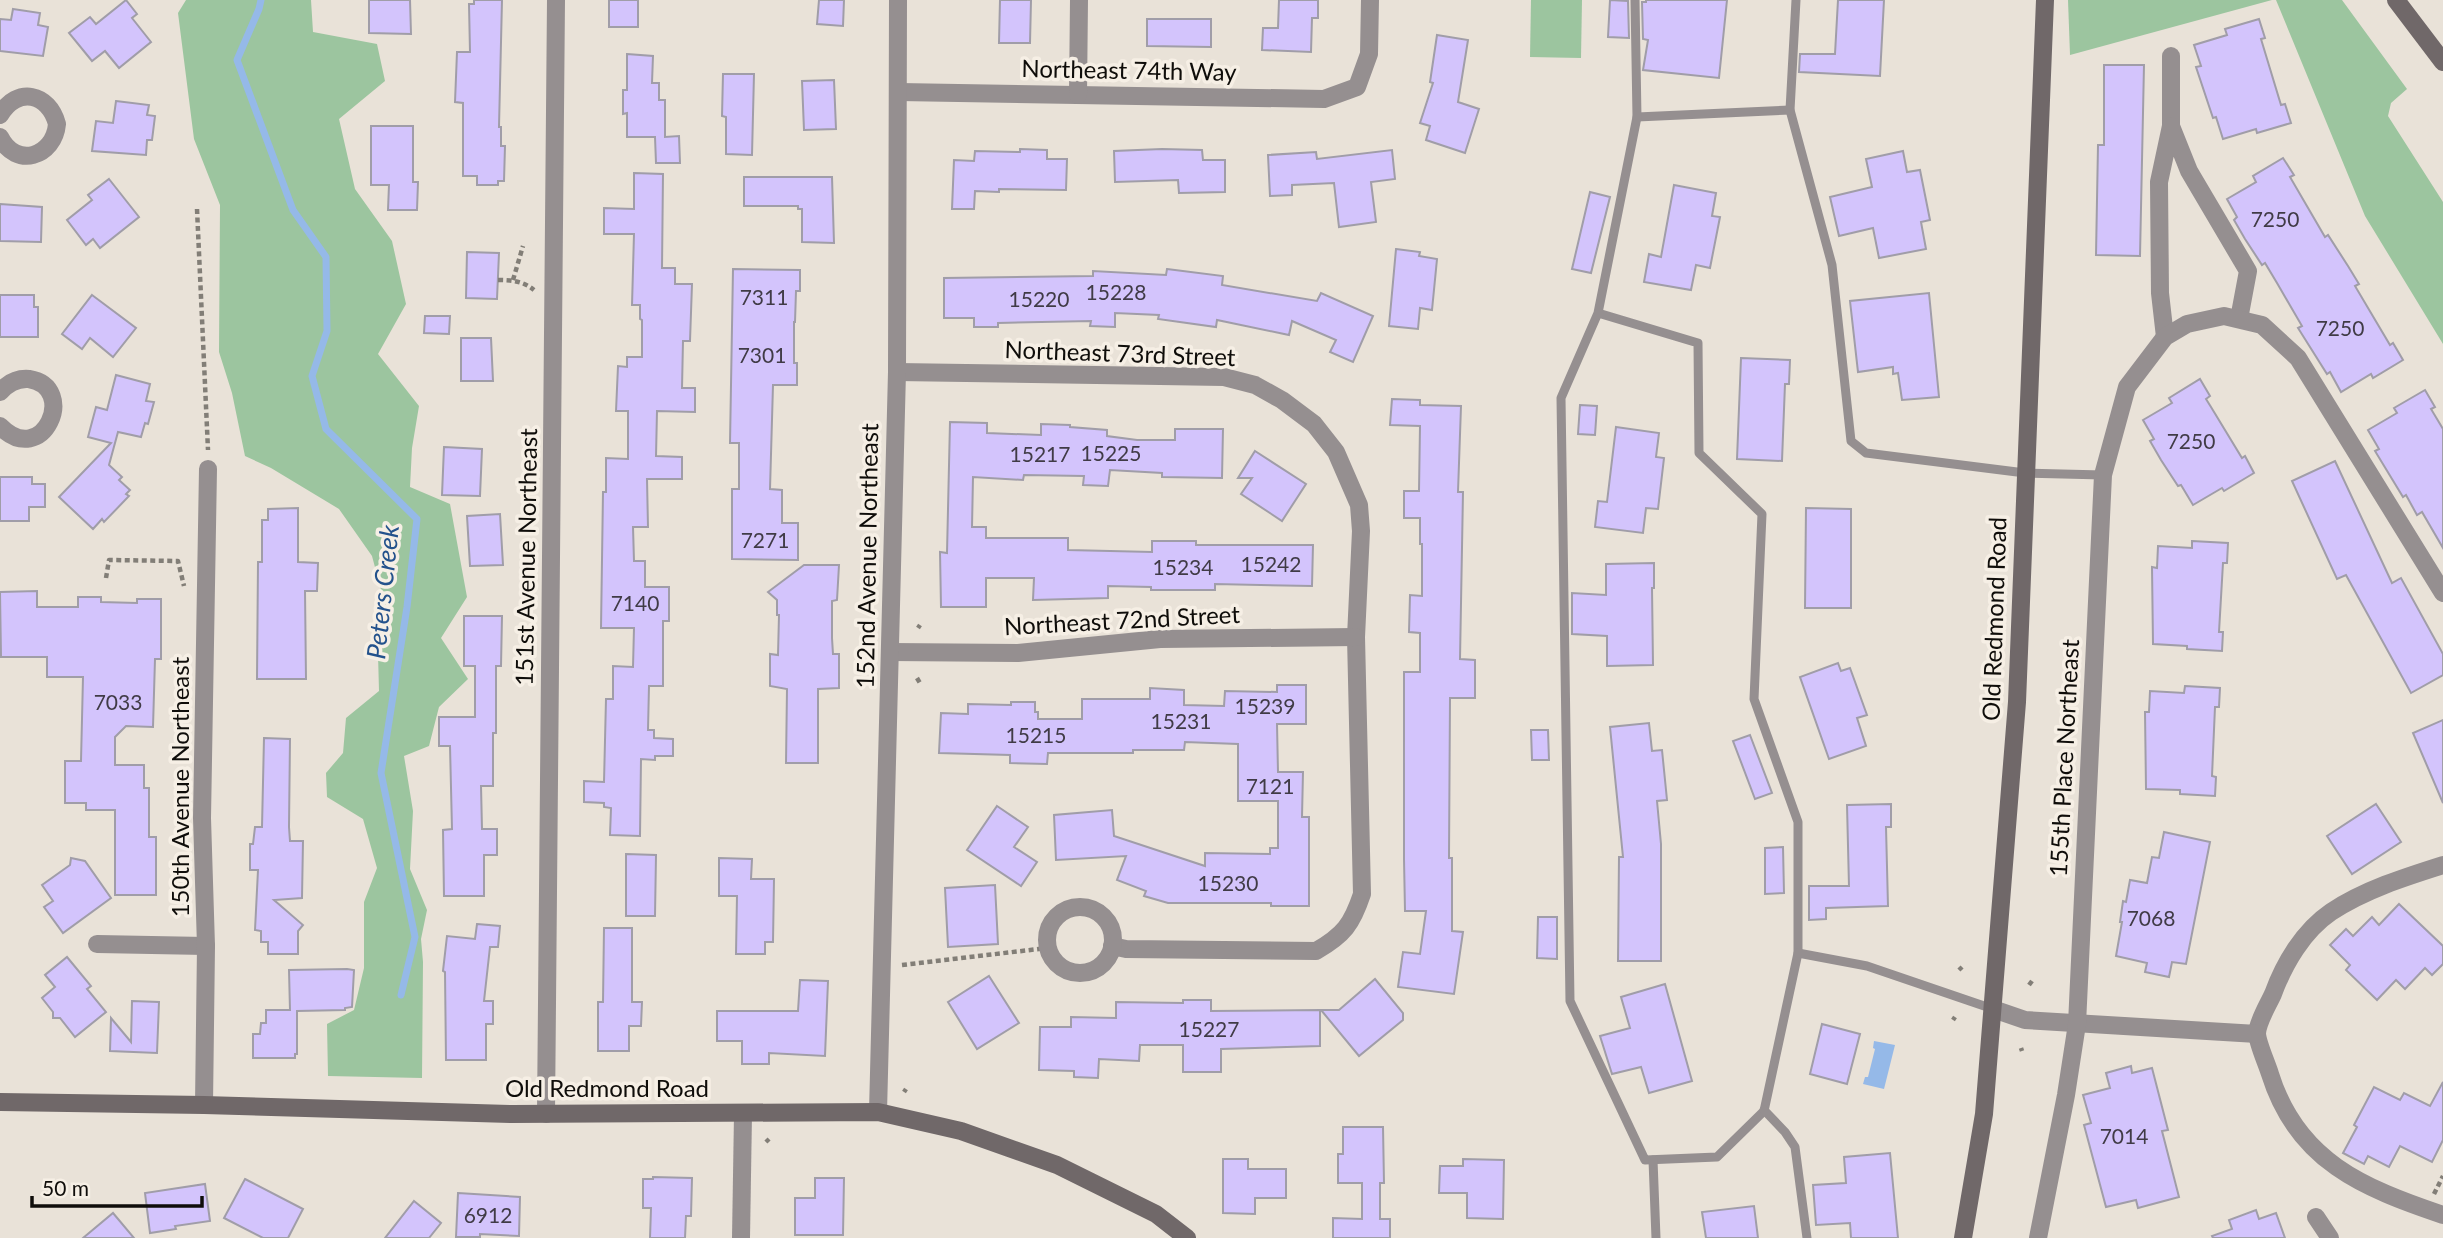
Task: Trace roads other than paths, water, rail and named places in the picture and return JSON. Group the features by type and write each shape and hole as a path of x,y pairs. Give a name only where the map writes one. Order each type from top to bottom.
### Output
{"main road":[{"name":"Old Redmond Road","path":"1963,1238 1984,1114 2017,702 2045,0"},
{"path":"2396,3 2443,62"},
{"name":"Old Redmond Road","path":"0,1102 546,1114 878,1112 961,1131 1057,1165 1105,1186 1156,1214 1187,1238"}],"street":[{"name":"151st Avenue Northeast","path":"546,1114 556,0"},
{"name":"152nd Avenue Northeast","path":"878,1112 897,372 898,0"},
{"path":"1078,95 1079,0"},
{"name":"Northeast 74th Way","path":"899,92 1324,99 1357,87 1369,54 1370,0"},
{"path":"2165,337 2160,293 2159,182 2171,126 2171,55"},
{"path":"0,115 12,101 31,96 41,99 49,106 57,124 52,143 37,154 18,154 10,150 0,137"},
{"path":"2171,126 2189,171 2248,271 2239,319 2262,325 2298,358 2443,593"},
{"name":"155th Place Northeast","path":"2038,1238 2077,1024 2103,475 2127,387 2165,337 2187,324 2224,316 2239,319"},
{"name":"Northeast 73rd Street","path":"897,372 1224,377 1255,385 1282,400 1314,424 1336,452 1359,505 1361,531 1356,637 1362,894 1353,920 1335,940 1316,951 1140,950 1112,946"},
{"path":"0,392 9,383 29,379 46,388 54,407 49,425 34,436 16,437 0,426"},
{"name":"150th Avenue Northeast","path":"204,1105 206,946 202,818 208,469"},
{"name":"Northeast 72nd Street","path":"890,652 1018,653 1160,639 1356,637"},
{"path":"2443,865 2360,895 2328,914 2301,942 2281,971 2257,1034 2274,1089 2299,1133 2327,1162 2386,1195 2443,1215"},
{"path":"1079,906 1089,908 1107,920 1112,930 1112,946 1106,961 1087,973 1065,970 1056,963 1046,948 1047,932 1051,922 1059,914 1079,906"},
{"path":"97,944 206,946"},
{"path":"1993,1009 2025,1020 2257,1034"},
{"path":"741,1238 743,1114"},
{"path":"2316,1217 2330,1238"}],"lane":[{"path":"1598,313 1698,343 1699,453 1762,514 1754,699 1798,822 1798,953 1764,1110 1717,1157 1645,1160 1570,1001 1561,398 1598,313 1637,117 1635,0"},
{"path":"1796,0 1790,110 1832,265 1851,442 1866,453 2025,473 2103,475"},
{"path":"1637,117 1790,110"},
{"path":"1798,953 1867,966 1993,1009"},
{"path":"1764,1110 1795,1147 1807,1238"},
{"path":"1653,1160 1656,1238"}],"water":[{"path":"1874,1041 1895,1045 1884,1089 1863,1084 1865,1077 1868,1077 1875,1049"}],"waterway":[{"name":"Peters Creek","path":"261,0 237,60 293,210 326,257 327,331 312,376 326,429 417,519 407,607 381,773 415,937 401,995"}]}
